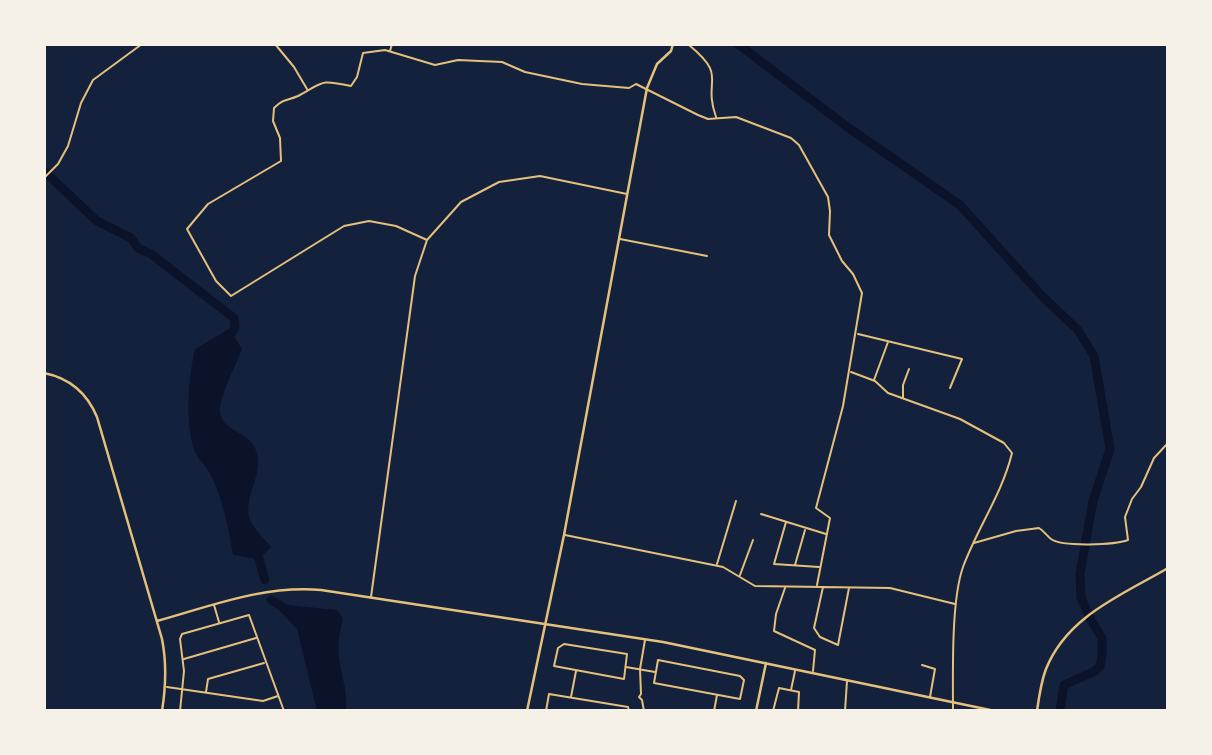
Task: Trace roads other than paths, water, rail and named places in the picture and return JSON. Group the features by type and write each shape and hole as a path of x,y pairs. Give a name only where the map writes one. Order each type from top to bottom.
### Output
{"street":[{"path":"44,178 54,169 68,146 81,103 93,80 142,44"},
{"path":"275,44 294,67 307,90"},
{"path":"390,52 392,44"},
{"path":"527,711 564,535 647,88 657,64 671,51 673,44 690,44 711,67 714,80 710,90 716,118"},
{"path":"427,240 397,226 369,221 344,226 231,296 216,281 187,229 208,204 281,161 280,138 273,121 274,108 282,100 296,97 323,82 351,86 357,77 363,53 376,50 427,64 458,60 502,62 525,72 582,84 629,88 636,84 698,116 708,119 736,117 792,138 799,145 828,197 829,235 862,293 850,372 816,508 830,518 817,585"},
{"path":"371,598 415,276 427,240 461,202 499,182 540,176 627,194"},
{"path":"619,239 707,256"},
{"path":"857,333 961,359 950,388"},
{"path":"874,381 888,341"},
{"path":"903,399 903,385 909,369"},
{"path":"850,372 874,381 888,393 960,419 1004,443 1012,453 1007,475 962,569 957,604 953,711"},
{"path":"44,373 70,383 84,395 94,410 166,657 166,687 162,711"},
{"path":"974,543 1016,531 1039,528 1050,539 1076,543 1106,545 1128,540 1125,517 1132,499 1154,458 1168,443"},
{"path":"717,565 736,502"},
{"path":"761,514 827,535"},
{"path":"786,522 774,564 820,567"},
{"path":"795,566 806,528"},
{"path":"564,535 717,565 755,586 890,588 957,604"},
{"path":"739,576 753,540"},
{"path":"1037,711 1042,683 1056,649 1072,628 1093,611 1168,568"},
{"path":"786,586 776,614 774,631 815,650 813,672"},
{"path":"823,586 814,628 820,638 838,645 849,588"},
{"path":"157,621 266,591 298,588 645,639 995,711"},
{"path":"214,605 220,624"},
{"path":"180,711 183,690 182,634 249,615 284,711"},
{"path":"183,660 257,638"},
{"path":"644,711 642,700 645,696 641,694 640,669 645,639"},
{"path":"564,645 627,654 624,679 576,670 554,666 558,648 564,645"},
{"path":"658,660 740,676 744,680 740,699 654,683 656,672 658,660"},
{"path":"206,693 208,679 266,662"},
{"path":"756,711 766,663"},
{"path":"922,665 935,669 929,698"},
{"path":"625,667 656,672"},
{"path":"791,691 796,669"},
{"path":"571,698 576,670"},
{"path":"845,711 848,680"},
{"path":"166,687 263,701 278,696"},
{"path":"773,711 779,688 799,692 798,711"},
{"path":"546,711 549,694 628,707 629,711"},
{"path":"714,711 717,695"}],"water":[{"path":"229,329 242,349 225,388 220,410 225,423 251,442 258,457 257,474 249,500 249,517 271,547 259,559 233,555 218,492 209,472 194,450 189,426 189,386 195,349"},
{"path":"288,605 337,610 343,618 338,653 346,709 317,711 297,629 277,608"}],"waterway":[{"path":"738,44 846,126 960,205 1043,297 1078,330 1094,356 1110,449 1093,501 1080,574 1081,598 1102,638 1102,655 1100,666 1095,671 1064,685 1060,711"},
{"path":"44,171 97,221 131,238 138,248 151,254 234,318 235,327 227,343"},
{"path":"253,550 259,559 265,580"},
{"path":"271,600 289,611"}]}
